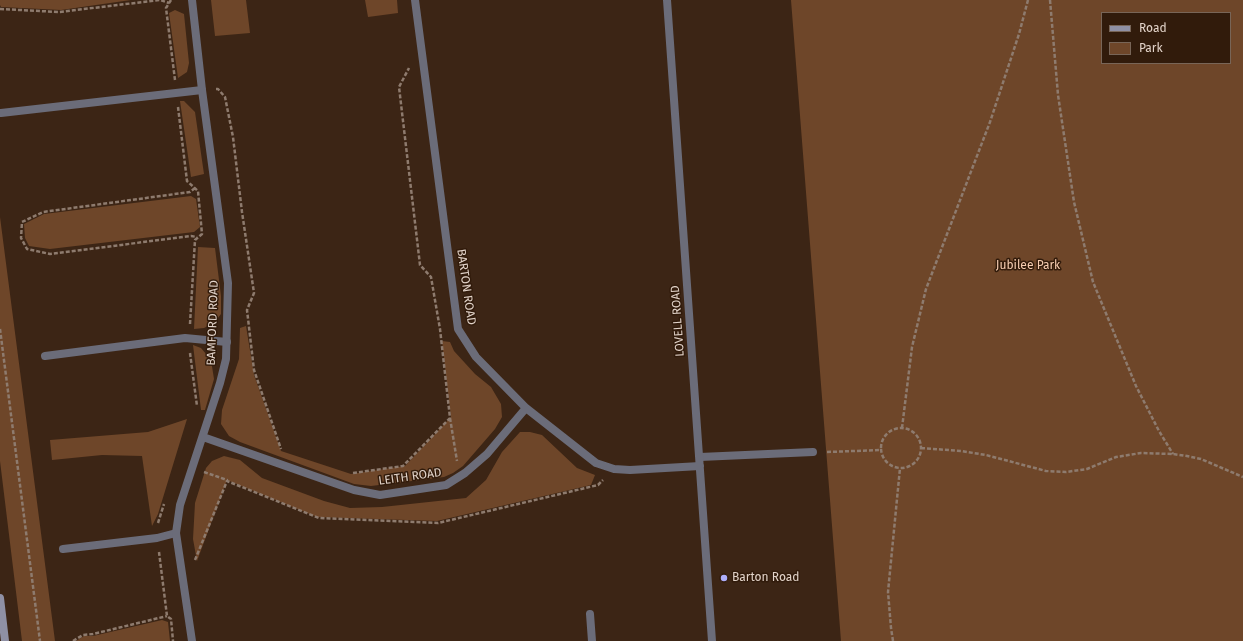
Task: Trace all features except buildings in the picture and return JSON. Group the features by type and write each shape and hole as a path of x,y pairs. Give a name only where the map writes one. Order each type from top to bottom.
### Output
{"street":[{"name":"BAMFORD ROAD","path":"192,0 202,90 228,283 226,359 203,438 180,505 176,533 192,641"},
{"name":"BARTON ROAD","path":"415,0 458,329 476,356 526,408 596,463 614,469 630,470 700,466"},
{"name":"LOVELL ROAD","path":"668,0 712,641"},
{"path":"1,113 202,90"},
{"path":"45,356 185,338 227,342"},
{"name":"LEITH ROAD","path":"203,438 354,490 380,495 446,485 465,473 487,454 526,408"},
{"path":"700,457 813,452"},
{"path":"63,549 158,538 176,533"},
{"path":"0,598 5,641"},
{"path":"590,614 592,641"}],"path":[{"path":"0,9 59,12 160,0 170,2 166,8 187,181 198,190 202,234 195,240 189,347 197,406"},
{"path":"902,428 912,347 926,289 990,122 1019,34 1028,0"},
{"path":"1050,0 1058,95 1072,194 1093,282 1136,386 1159,431 1173,454"},
{"path":"422,58 412,63 399,87 420,265 431,277 440,329 450,418 459,477"},
{"path":"202,90 218,90 225,97 233,137 254,293 247,310 254,370 282,450"},
{"path":"195,188 190,192 43,212 22,222 21,238 26,249 50,254 191,236 198,238"},
{"path":"0,329 40,641"},
{"path":"351,474 403,466 450,418"},
{"path":"897,428 902,428 913,432 920,442 921,448 917,460 906,467 900,468 893,466 888,462 883,456 881,450 883,439 887,434 897,428"},
{"path":"921,448 961,451 986,455 1046,471 1066,472 1087,469 1116,457 1141,453 1173,454 1201,460 1243,477"},
{"path":"813,452 881,450"},
{"path":"893,641 888,592 900,468"},
{"path":"183,573 195,560 227,481"},
{"path":"165,500 158,522 158,538 167,616 171,619 174,641"},
{"path":"73,641 83,635 93,634 167,616"}],"green space":[{"path":"0,0 131,0 61,10 1,7"},
{"path":"211,0 246,0 250,33 215,36"},
{"path":"365,0 397,0 398,13 368,17"},
{"name":"Jubilee Park","path":"791,0 1243,0 1243,641 841,641"},
{"path":"175,10 184,14 189,63 187,72 178,78 169,13"},
{"path":"180,101 184,101 195,112 204,174 191,177"},
{"path":"191,196 196,199 200,227 194,232 50,249 29,246 25,238 24,224 44,214"},
{"path":"0,217 55,641 22,641 0,461"},
{"path":"198,247 215,248 221,296 221,314 214,323 204,328 194,329"},
{"path":"246,326 254,375 281,451 351,474 405,466 451,417 442,341 450,342 454,351 475,374 491,387 501,404 502,417 495,429 463,466 453,473 444,477 371,486 354,484 240,442 229,436 221,424 222,410 239,359 240,328"},
{"path":"193,345 201,348 211,360 214,379 205,410 201,410"},
{"path":"187,419 158,514 152,526 142,456 102,455 52,460 50,440 148,432"},
{"path":"520,432 530,432 542,435 577,468 595,475 591,485 437,521 317,517 227,480 197,561 193,539 195,503 206,468 212,461 224,456 240,460 262,478 324,501 350,508 382,507 466,498 486,480 502,452"},
{"path":"162,620 168,622 170,641 76,641 84,636 93,636"}],"place":[{"name":"Barton Road","path":"724,578"}]}
